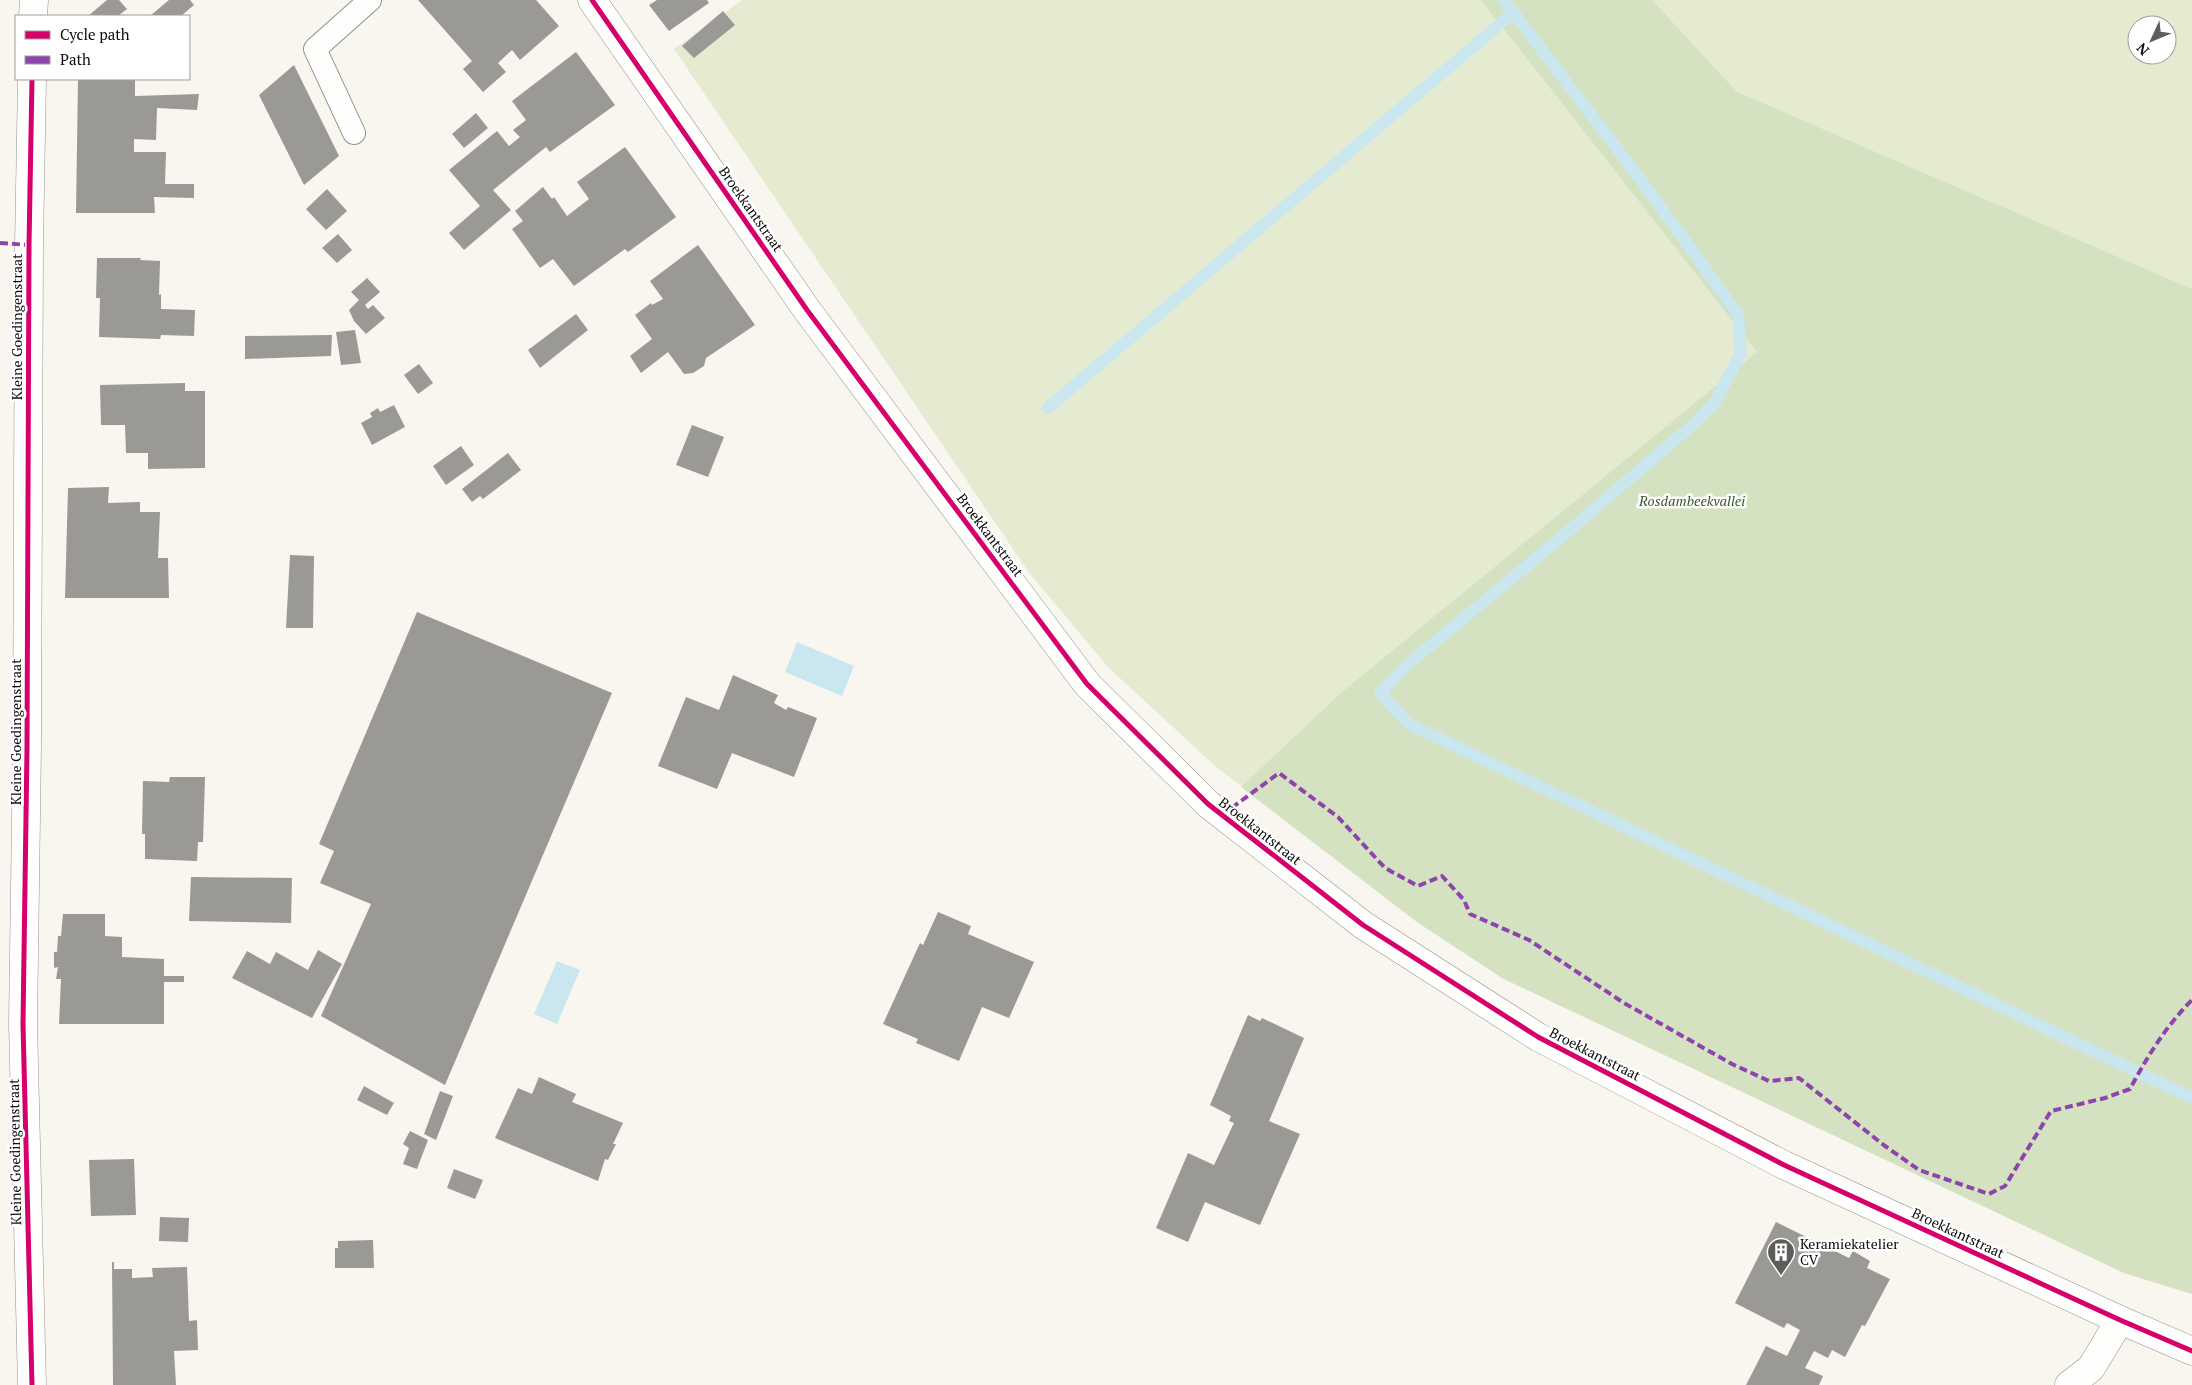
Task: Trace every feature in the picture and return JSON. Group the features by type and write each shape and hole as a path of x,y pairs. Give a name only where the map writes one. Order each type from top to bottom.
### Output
{"street":[{"path":"33,15 34,0"},
{"name":"Broekkantstraat","path":"592,0 807,310 1087,684 1208,804 1363,925 1538,1037 1784,1164 2120,1320 2192,1351"},
{"name":"Kleine Goedingenstraat","path":"32,80 29,244 27,748 22,1024 32,1385"},
{"path":"2069,1385 2090,1368 2120,1320"}],"lane":[{"path":"354,133 315,49 370,0"}],"green space":[{"name":"Rosdambeekvallei","path":"742,0 2192,0 2192,1294 2124,1273 1502,978 1417,922 1215,766 1109,668 1030,574 674,49"},
{"path":"1481,0 1652,0 1737,92 2192,289 2192,1294 2124,1273 1502,978 1417,922 1241,787 1342,692 1757,352"}],"water":[{"path":"797,642 854,666 842,696 785,672"},
{"path":"557,961 580,970 557,1024 534,1014"}],"building":[{"path":"107,0 119,0 127,9 119,15 89,15"},
{"path":"169,0 190,0 194,5 182,15 151,15"},
{"path":"418,0 536,0 559,26 520,60 512,50 498,63 506,72 483,92 463,69 472,61"},
{"path":"657,0 707,0 709,3 669,31 649,5"},
{"path":"723,11 735,25 694,58 682,46"},
{"path":"576,52 615,105 550,152 546,147 493,190 511,210 464,250 449,233 480,206 449,170 497,131 509,146 520,137 513,130 526,120 512,101"},
{"path":"294,65 339,156 304,185 259,95"},
{"path":"78,80 135,80 135,96 199,94 197,110 157,108 156,140 134,139 134,152 166,152 165,184 194,184 194,198 154,197 155,213 76,213"},
{"path":"476,113 488,128 464,148 452,134"},
{"path":"625,147 676,217 628,252 625,249 574,286 553,259 540,268 512,229 523,221 515,211 543,187 552,199 554,197 567,216 589,199 577,182"},
{"path":"327,189 347,211 326,230 306,209"},
{"path":"338,234 352,250 337,263 322,248"},
{"path":"698,245 755,325 706,358 704,366 693,373 684,374 668,352 641,373 630,356 652,339 635,315 651,303 652,305 663,299 650,281"},
{"path":"97,258 141,258 140,260 160,261 159,295 161,294 161,309 195,310 194,336 161,335 160,339 99,337 100,298 96,298"},
{"path":"367,278 380,292 365,305 368,309 373,305 385,318 366,334 354,321 349,310 359,300 351,292"},
{"path":"576,314 588,330 540,368 528,350"},
{"path":"355,330 361,363 341,365 336,332"},
{"path":"332,335 331,356 245,359 245,336"},
{"path":"419,364 433,383 418,394 404,375"},
{"path":"185,383 185,391 205,391 205,468 148,469 148,453 126,453 125,425 101,425 100,385"},
{"path":"394,405 405,427 372,445 361,423 372,417 370,413 378,408 380,412"},
{"path":"692,425 724,437 708,477 676,465"},
{"path":"461,446 474,465 446,485 433,466"},
{"path":"508,453 521,470 483,499 480,496 472,502 462,489"},
{"path":"109,487 108,503 140,502 140,512 160,512 158,558 168,558 169,598 65,598 68,488"},
{"path":"290,555 314,556 313,628 286,628"},
{"path":"417,612 612,693 445,1085 321,1016 371,904 320,883 334,851 319,844"},
{"path":"733,675 778,695 774,703 786,710 788,707 817,718 794,777 732,753 717,789 658,766 686,697 719,710"},
{"path":"170,777 205,777 203,842 198,842 197,861 145,859 145,834 142,834 143,781 169,782"},
{"path":"191,877 292,878 291,923 189,921"},
{"path":"938,912 971,926 968,934 1034,962 1009,1018 982,1007 959,1061 916,1043 918,1039 883,1024 920,943 923,945"},
{"path":"63,914 105,914 105,936 122,937 122,957 164,959 164,976 184,976 184,982 164,982 164,1024 59,1024 61,979 56,979 58,967 54,968 54,952 57,952 58,936 61,936"},
{"path":"318,950 342,964 312,1018 232,978 247,951 270,964 276,952 308,970"},
{"path":"1248,1015 1260,1021 1262,1018 1304,1038 1269,1121 1300,1134 1260,1225 1205,1202 1188,1242 1156,1228 1188,1153 1214,1165 1234,1123 1229,1121 1231,1116 1210,1105"},
{"path":"539,1077 576,1094 572,1102 623,1123 608,1160 605,1159 598,1181 495,1138 518,1088 532,1094"},
{"path":"364,1086 394,1103 387,1115 357,1100"},
{"path":"440,1091 453,1096 436,1140 424,1134"},
{"path":"410,1131 428,1140 417,1169 403,1164 409,1148 403,1144"},
{"path":"134,1159 136,1215 91,1216 89,1160"},
{"path":"454,1169 483,1180 475,1199 447,1188"},
{"path":"160,1217 189,1218 188,1242 159,1241"},
{"path":"1776,1222 1849,1258 1853,1251 1870,1261 1867,1268 1890,1279 1865,1326 1862,1325 1845,1357 1832,1350 1828,1358 1814,1351 1805,1368 1823,1376 1819,1385 1746,1385 1766,1346 1787,1356 1800,1330 1787,1323 1784,1328 1735,1303"},
{"path":"373,1240 374,1268 335,1268 335,1248 338,1248 338,1241"},
{"path":"112,1262 114,1262 114,1269 132,1269 132,1278 153,1277 152,1268 187,1267 189,1321 197,1320 198,1350 174,1351 176,1385 113,1385"}],"waterway":[{"path":"1504,0 1643,183 1738,314 1741,353 1715,402 1697,421 1558,540 1406,666 1380,693 1409,724 2192,1098"},
{"path":"1048,408 1514,12"}],"marked path":[{"path":"0,243 29,245"},
{"path":"1222,815 1279,773 1338,817 1385,868 1418,886 1442,876 1464,900 1470,914 1529,940 1624,1003 1732,1064 1769,1081 1799,1078 1885,1146 1919,1170 1989,1194 2005,1186 2051,1111 2105,1098 2130,1089 2158,1042 2192,1000"}],"cycle path":[{"path":"592,0 807,310 1087,684 1208,804 1363,925 1538,1037 1784,1165 2120,1320 2192,1351"},
{"path":"32,80 23,1024 32,1385"}],"place":[{"name":"Keramiekatelier CV","path":"1781,1276"}]}
